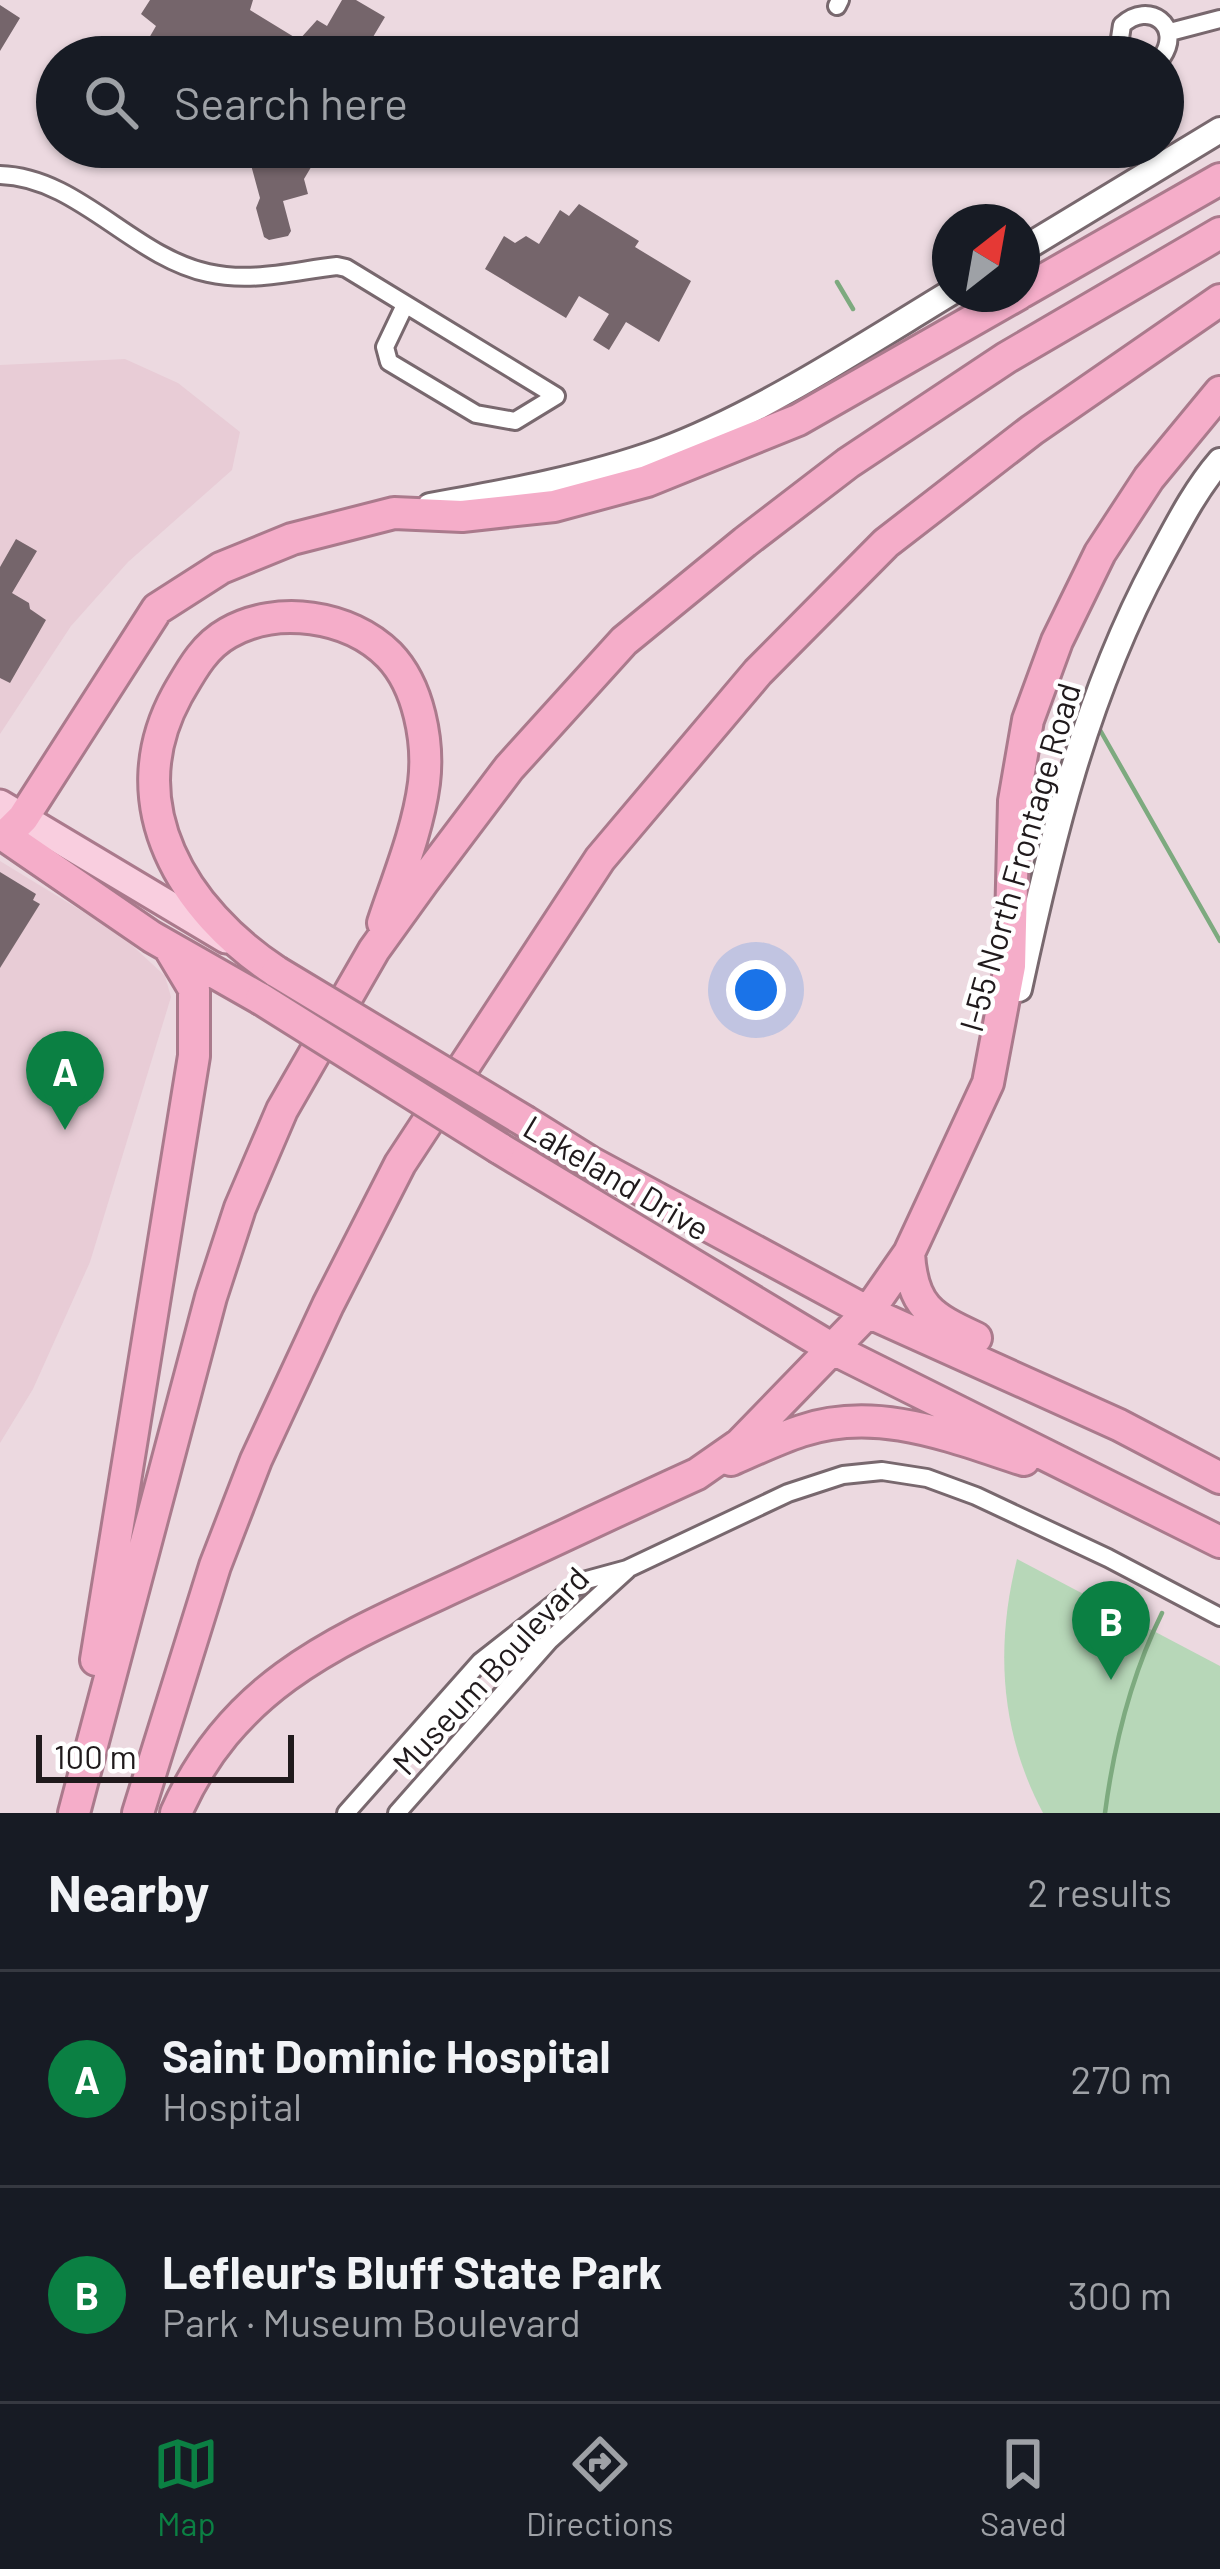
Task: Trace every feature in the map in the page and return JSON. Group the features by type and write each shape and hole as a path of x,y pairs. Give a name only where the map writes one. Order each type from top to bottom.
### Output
{"highway":[{"path":"1040,282 1220,178"},
{"path":"72,1813 211,1297 240,1208 281,1110 374,950 509,768 624,641 848,464 1006,358 1220,233"},
{"path":"118,1813 149,1712 215,1566 256,1460 400,1165 600,859 758,672 886,543 1032,430 1220,300"},
{"path":"7,823 157,609 221,568 258,550 394,513 462,516 554,506 647,482 798,420 987,312"},
{"path":"698,1474 740,1444 868,1312 909,1252 988,1083 1010,966 1014,801 1028,720 1057,641 1100,553 1149,478 1220,392"},
{"path":"239,947 182,880 164,844 154,802 157,754 170,708 197,659 227,633 268,617 308,616 356,633 389,656 411,691 424,735 424,783 374,950"},
{"name":"Lakeland Drive","path":"7,823 167,944 831,1348 1220,1542"},
{"path":"72,1813 194,1056 194,988 167,944"},
{"name":"Lakeland Drive","path":"239,947 590,1162 868,1312 1120,1425 1220,1478"},
{"path":"909,1252 910,1279 930,1313 1120,1425"},
{"path":"176,1813 233,1720 293,1669 380,1618 805,1430 864,1419 941,1432 1118,1490"},
{"path":"138,1813 215,1566"}],"main road":[{"name":"Lakeland Drive","path":"7,823 239,947"}],"street":[{"path":"1120,36 1129,17 1138,13 1158,16 1170,36"},
{"path":"1170,32 1220,20"},
{"path":"1184,152 1220,130"},
{"path":"1040,239 1157,168"},
{"path":"0,175 23,176 58,192 189,267 210,274 259,278 346,268 556,396 515,421 476,414 443,396 388,362 385,347 405,305"},
{"path":"394,513 549,485 661,451 727,422 932,303"},
{"name":"I-55 North Frontage Road","path":"988,1083 1018,994 1056,821 1099,689 1154,569 1220,461"},
{"name":"Museum Boulevard","path":"346,1813 480,1662 583,1581 627,1569 815,1481 882,1471 927,1478 1108,1558 1220,1618"},
{"name":"Museum Boulevard","path":"397,1813 550,1640 627,1569"}],"shaded area":[{"path":"125,359 178,383 240,432 232,470 128,562 71,626 0,734 0,365"},
{"path":"0,861 121,935 165,976 171,997 90,1262 33,1389 0,1443"}],"green space":[{"path":"1017,1559 1220,1666 1220,1813 1043,1813 1018,1752 1006,1689 1006,1624"}],"building":[{"path":"150,0 253,0 250,10 292,36 150,36 156,26 141,14"},
{"path":"342,0 356,0 385,17 374,36 303,36 317,20 327,26"},
{"path":"0,5 20,18 0,51"},
{"path":"252,168 311,168 304,179 308,194 283,201 291,231 288,236 264,237 256,208 260,198"},
{"path":"579,204 639,241 635,247 691,281 659,342 626,322 609,350 593,340 609,314 579,296 566,318 485,269 504,236 515,243 526,236 539,244 560,210 569,216"},
{"path":"16,539 37,551 12,593 46,620 10,683 0,678 0,567"},
{"path":"0,872 36,894 33,900 40,904 0,968"}],"waterway":[{"path":"837,282 853,309"},
{"path":"1100,730 1220,941"},
{"path":"1105,1813 1125,1711 1162,1613"}],"place":[{"name":"Saint Dominic Hospital","path":"65,1130"},
{"name":"Lefleur's Bluff State Park","path":"1111,1680"}]}
